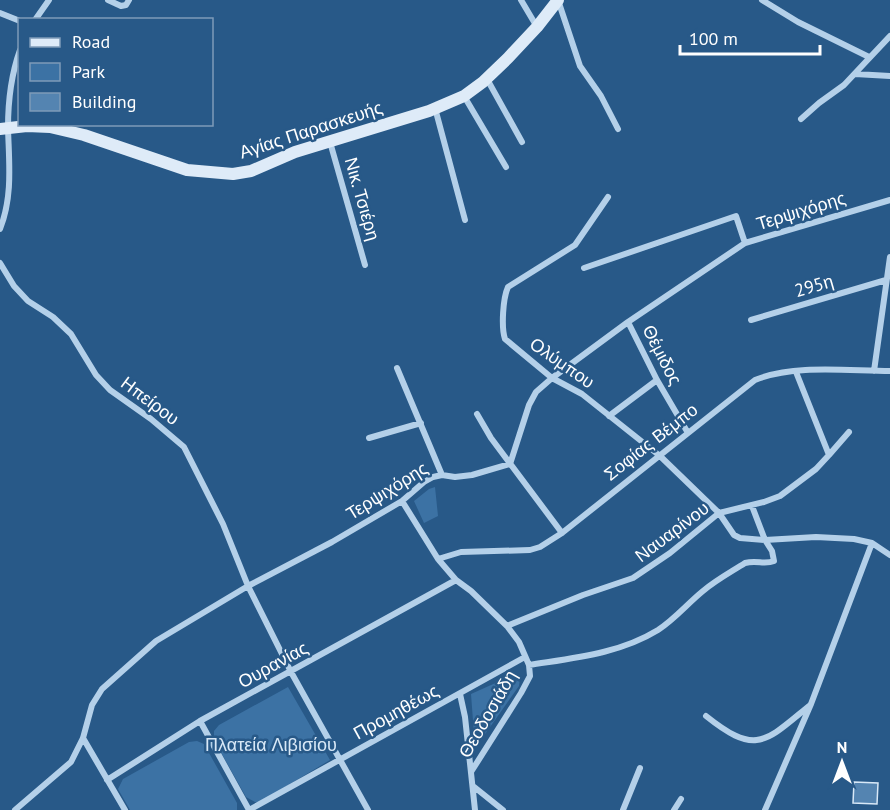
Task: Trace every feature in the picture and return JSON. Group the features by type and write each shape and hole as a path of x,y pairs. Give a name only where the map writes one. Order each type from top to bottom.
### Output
{"street":[{"path":"36,18 49,0"},
{"path":"108,0 121,6 129,1"},
{"path":"520,0 537,27"},
{"path":"558,0 580,66 601,96 618,129"},
{"name":"Αγίας Παρασκευής","path":"4,128 50,127 92,137 177,167 215,173 252,171 295,152 435,108 464,96 486,79 537,27 558,0"},
{"path":"762,0 798,22 869,57"},
{"path":"0,13 18,20"},
{"path":"801,119 844,85 890,36"},
{"path":"0,229 5,216 9,190 4,128 18,57"},
{"path":"855,74 890,76"},
{"path":"486,79 522,142"},
{"path":"464,96 506,166"},
{"path":"435,108 465,220"},
{"name":"Νικ. Τσιέρη","path":"330,142 364,265"},
{"name":"Ολύμπου","path":"608,197 579,241 511,284 506,291 502,330 505,339 552,378 582,394 660,456 719,513 734,534 740,538 765,540 829,537 872,543"},
{"name":"Τερψιχόρης","path":"15,810 71,762 83,738 92,705 102,689 156,641 248,586 332,542 402,501 424,482 442,475 455,477 472,475 510,464 531,400 552,378 628,322 745,243 890,200"},
{"path":"584,268 736,216 745,243"},
{"path":"874,371 890,257"},
{"name":"Ηπείρου","path":"0,263 14,286 28,302 53,317 70,334 96,375 110,390 151,419 184,447 223,524 248,586 291,672 369,810"},
{"name":"295η","path":"751,320 887,284"},
{"name":"Θέμιδος","path":"628,322 657,380 688,434"},
{"path":"397,368 442,475"},
{"name":"Σοφίας Βέμπο","path":"438,559 461,552 530,550 540,547 562,533 755,380 796,372 890,371"},
{"path":"796,372 829,455"},
{"path":"609,416 657,380"},
{"path":"477,414 510,464 562,533"},
{"path":"369,438 421,423"},
{"name":"Ναυαρίνου","path":"507,626 583,595 633,578 670,553 719,513 752,506 780,496 816,468 849,432"},
{"name":"Θεοδοσιάδη","path":"402,501 438,559 456,580 471,591 507,626 519,642 529,665 530,676 521,693 471,772"},
{"path":"529,665 600,653 637,640 678,616 704,590 745,563 774,561 772,551 765,540 752,506"},
{"path":"765,810 811,704 872,543 890,555"},
{"name":"Ουρανίας","path":"107,780 200,722 456,580"},
{"name":"Προμηθέως","path":"249,810 525,657"},
{"path":"460,694 465,717 475,810"},
{"path":"706,716 734,736 746,740 760,740 775,734 811,704"},
{"path":"200,722 249,810"},
{"path":"83,738 125,810"},
{"path":"623,810 640,768"},
{"path":"473,786 503,810"},
{"path":"674,810 681,799"}],"green space":[{"path":"435,487 438,516 424,523 414,501"},
{"path":"516,675 520,678 519,686 483,737 474,734 471,694"},
{"name":"Πλατεία Λιβισίου","path":"288,687 330,760 260,802 255,802 246,797 214,740 214,731 219,725"},
{"path":"197,741 204,744 237,803 237,810 130,810 118,789 123,779 189,742"}],"building":[{"path":"854,782 878,783 877,804 853,803"}]}
